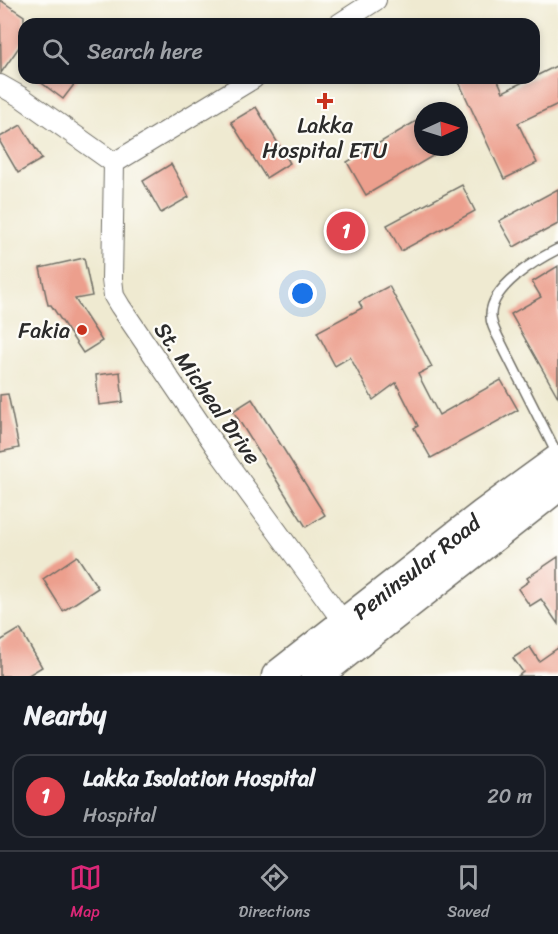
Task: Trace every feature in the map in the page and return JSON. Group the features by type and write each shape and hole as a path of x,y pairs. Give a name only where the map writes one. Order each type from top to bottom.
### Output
{"main road":[{"name":"Peninsular Road","path":"278,676 474,521 558,458"},
{"name":"Peninsular Road","path":"316,676 558,486"}],"street":[{"path":"348,18 376,0"},
{"path":"0,85 114,163 244,84"},
{"name":"St. Micheal Drive","path":"114,163 112,279 114,296 222,456 344,623"}],"lane":[{"path":"558,249 509,280 496,297 491,313 500,341 558,458"}],"building":[{"path":"0,0 24,16 24,18 18,18 18,49 1,73"},
{"path":"558,65 558,104 518,123 537,163 504,179 460,84 500,84 503,92 519,84 540,84 540,74"},
{"path":"43,84 74,84 63,99"},
{"path":"256,107 290,163 266,178 231,122"},
{"path":"414,122 414,156 433,156 366,195 347,162"},
{"path":"21,125 42,159 18,173 0,142 0,137"},
{"path":"171,164 189,197 161,213 143,181"},
{"path":"462,185 475,211 401,251 387,225"},
{"path":"558,189 558,224 514,247 499,221"},
{"path":"84,258 92,296 75,299 102,341 83,353 51,305 48,305 40,268"},
{"path":"558,266 558,397 511,314 541,297 532,282"},
{"path":"389,286 432,367 418,374 439,415 501,380 518,410 431,458 414,428 418,426 396,383 373,400 350,357 335,366 317,332 362,308 359,302"},
{"path":"120,372 123,402 99,405 96,375"},
{"path":"8,394 19,448 0,452 0,395"},
{"path":"252,399 325,515 306,527 233,411"},
{"path":"77,556 98,588 63,611 43,579"},
{"path":"558,557 558,624 541,599 530,606 518,589 529,581 527,578"},
{"path":"20,629 42,667 27,676 0,676 0,641"},
{"path":"530,647 539,661 558,648 558,676 518,676 523,672 513,658"}],"place":[{"name":"Lakka Hospital ETU","path":"325,101"},
{"name":"Lakka Isolation Hospital","path":"346,231"},
{"name":"Fakia","path":"82,330"}]}
